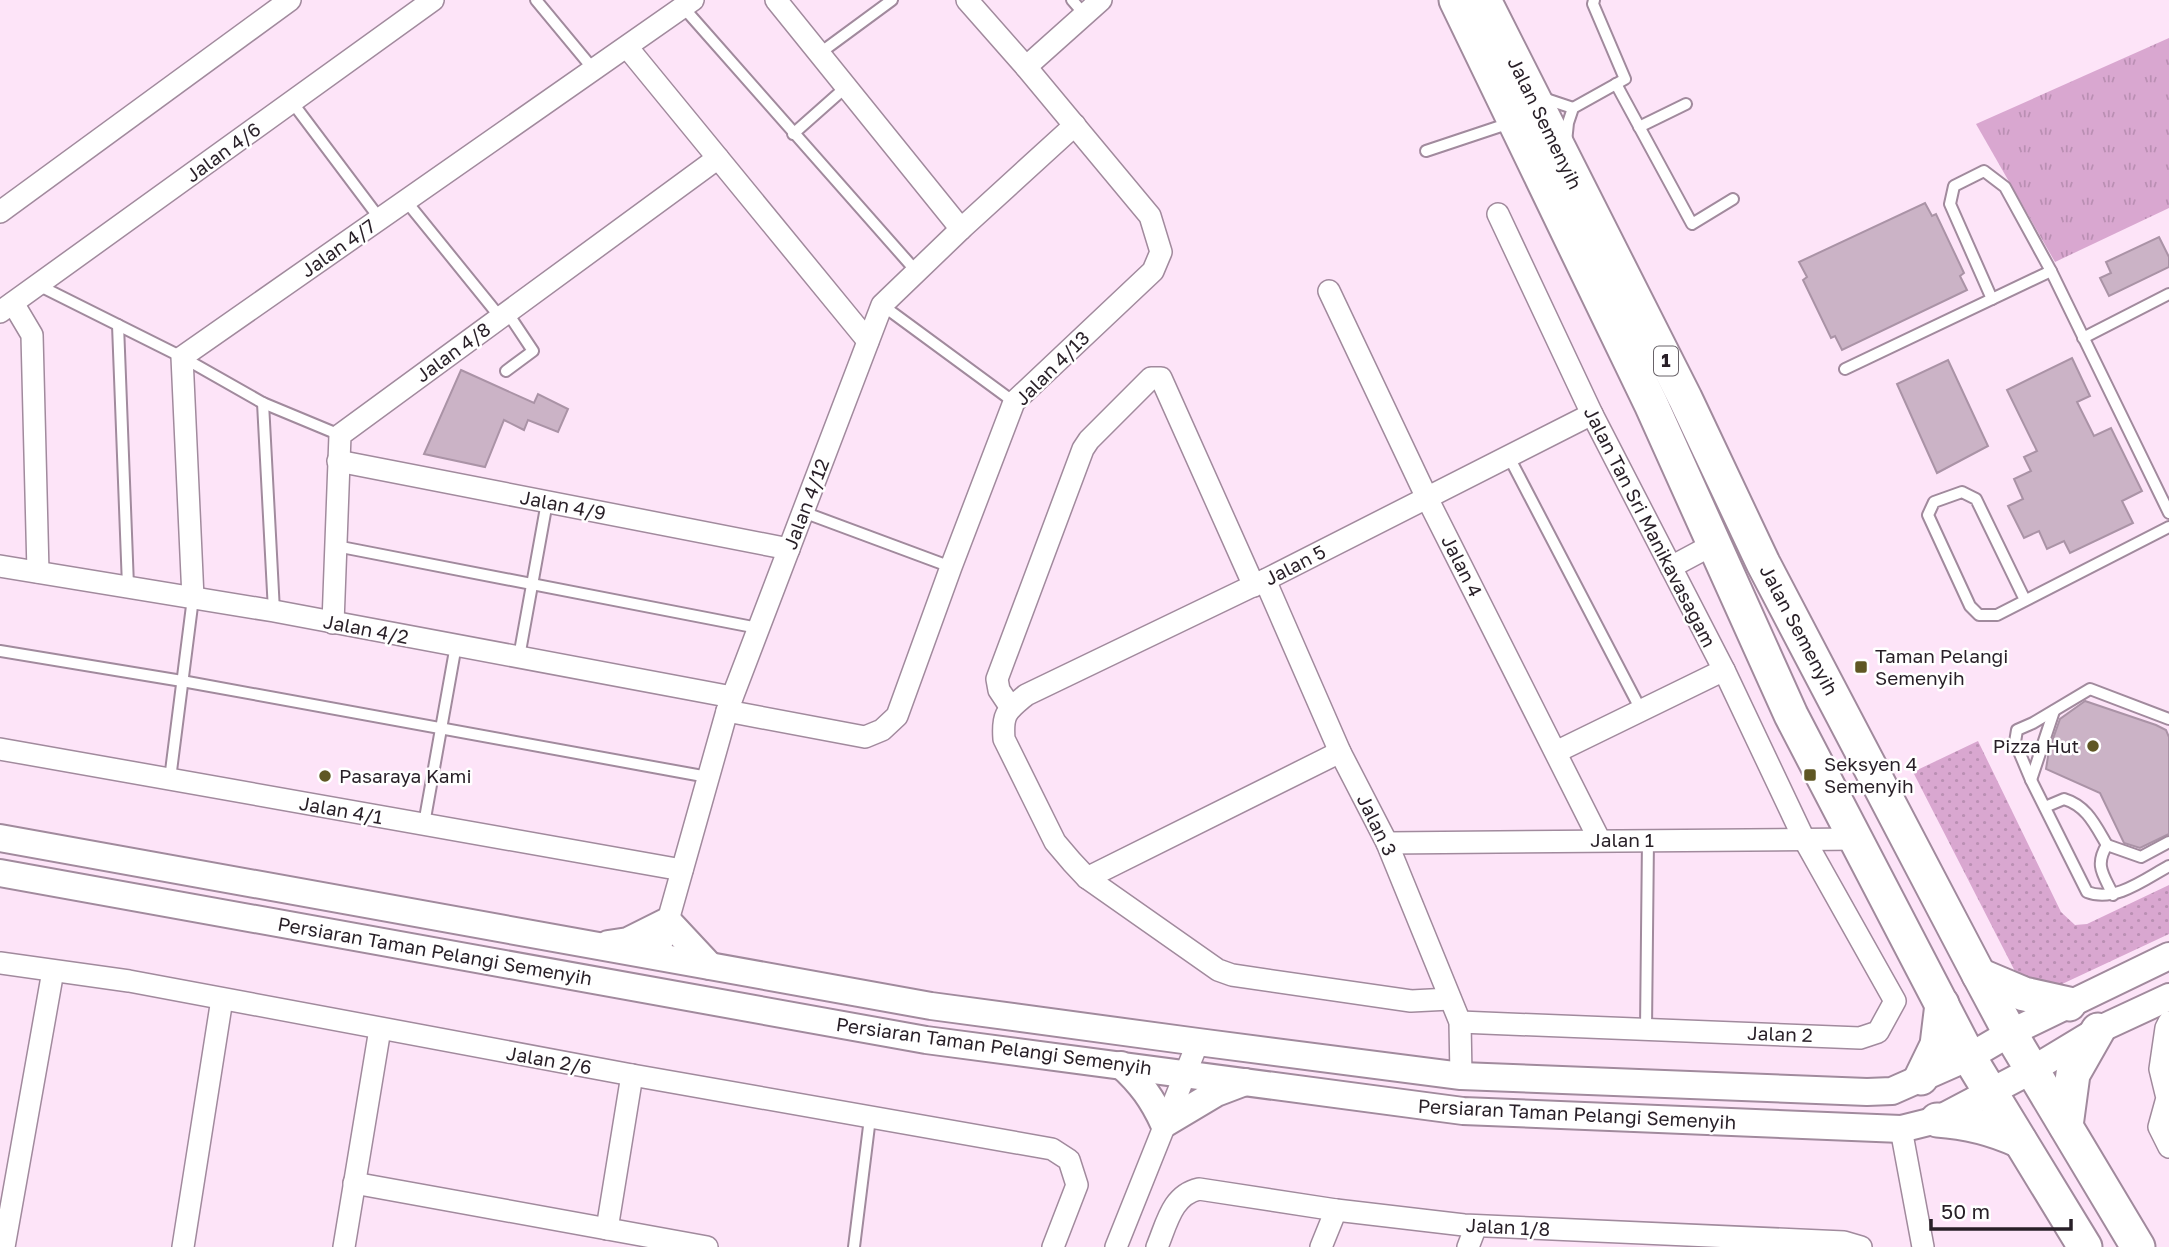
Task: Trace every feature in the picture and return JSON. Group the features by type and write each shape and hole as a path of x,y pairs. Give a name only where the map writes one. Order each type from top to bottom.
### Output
{"main road":[{"name":"Jalan Semenyih","path":"1456,0 1651,404 1791,715 1969,1057 2085,1247"},
{"name":"Jalan Semenyih","path":"1483,0 1685,398 1763,563 1979,975 2010,1033 2138,1247"},
{"path":"1979,975 2024,994 2069,1004"},
{"path":"1921,1078 1937,1045 1942,1004"},
{"path":"2066,1126 2073,1074 2098,1030"},
{"path":"1937,1120 1968,1122 2020,1140"}],"street":[{"path":"0,212 290,0"},
{"name":"Jalan 4/6","path":"6,308 433,0"},
{"path":"776,0 961,229"},
{"name":"Jalan 4/13","path":"729,704 865,737 882,730 897,716 1014,402 1153,271 1160,252 1150,216 1027,67 967,0"},
{"path":"1027,67 1078,8 1101,0"},
{"name":"Jalan 4/7","path":"182,357 688,4"},
{"path":"627,47 868,341"},
{"name":"Jalan 4/12","path":"658,956 729,704 882,305 1075,125"},
{"name":"Jalan 4/8","path":"340,435 718,158"},
{"name":"Jalan Tan Sri Manikavasagam","path":"1498,214 1592,414 1724,670 1804,839"},
{"name":"Jalan 4","path":"1329,291 1427,498 1599,839"},
{"path":"6,308 32,335 38,572"},
{"path":"182,357 193,598"},
{"name":"Jalan 3","path":"1007,715 997,679 1083,449 1143,383 1151,378 1160,378 1340,752 1387,843 1460,1022 1461,1076"},
{"name":"Jalan 5","path":"1007,715 1026,695 1259,583 1592,414"},
{"path":"333,623 340,435"},
{"name":"Jalan 4/9","path":"338,461 789,549"},
{"path":"1671,567 1714,544"},
{"name":"Jalan 4/2","path":"0,566 274,611 456,645 729,704"},
{"path":"1556,752 1724,670"},
{"path":"1007,715 1004,739 1055,842 1087,878 1224,973 1420,1002 1450,999"},
{"name":"Jalan 4/1","path":"0,749 682,870"},
{"path":"1087,878 1340,752"},
{"name":"Persiaran Taman Pelangi Semenyih","path":"0,838 931,1006 1461,1076 1892,1091 1969,1057 2010,1033 2169,956"},
{"name":"Jalan 1","path":"1387,843 1599,839 1857,839"},
{"name":"Jalan 2","path":"1460,1022 1860,1038 1878,1032 1895,1001 1804,839"},
{"name":"Persiaran Taman Pelangi Semenyih","path":"0,873 926,1040 1410,1104 1498,1113 1901,1129 1937,1120 2032,1070 2098,1030 2169,997"},
{"path":"599,946 628,941 668,921 710,966"},
{"path":"600,981 641,971 658,956 674,981 698,999"},
{"name":"Jalan 2/6","path":"0,963 129,981 632,1075 1052,1149 1069,1160 1077,1185 1053,1247"},
{"path":"3,1239 54,971"},
{"path":"183,1247 222,999"},
{"path":"2169,1021 2160,1069 2168,1097 2159,1127 2169,1147"},
{"path":"344,1247 380,1029"},
{"path":"1116,1247 1198,1042"},
{"path":"1121,1065 1139,1081 1154,1102 1164,1124"},
{"path":"607,1229 632,1075"},
{"path":"1410,1104 1433,1097 1454,1085 1461,1076 1466,1088 1483,1106 1498,1113"},
{"path":"1164,1124 1216,1093 1246,1082"},
{"path":"1901,1129 1923,1247"},
{"path":"354,1183 707,1247"},
{"name":"Jalan 1/8","path":"1157,1247 1173,1207 1186,1192 1199,1189 1336,1210 1476,1226 1636,1240 1844,1242 1861,1247"},
{"path":"1321,1247 1336,1210"},
{"path":"1468,1247 1476,1226"}],"lane":[{"path":"536,0 594,70"},
{"path":"820,53 892,0"},
{"path":"1564,162 1568,123 1573,108 1625,79 1593,4 1594,0"},
{"path":"688,4 793,134 916,271"},
{"path":"1616,84 1692,224 1733,199"},
{"path":"793,134 846,87"},
{"path":"1530,90 1548,101 1573,108"},
{"path":"292,102 380,219"},
{"path":"1639,127 1686,104"},
{"path":"1426,151 1514,121"},
{"path":"1992,299 1950,204 1954,186 1984,171 2005,187 2050,271 2169,513"},
{"path":"406,201 533,351 506,371"},
{"path":"1845,369 2050,271"},
{"path":"38,285 182,357 263,403 340,435"},
{"path":"2083,338 2169,294"},
{"path":"882,305 1014,402"},
{"path":"118,326 128,586"},
{"path":"263,403 274,611"},
{"path":"1509,457 1641,710"},
{"path":"2025,600 1976,499 1962,492 1934,502 1928,515 1970,606 1979,615 1997,615 2169,527"},
{"path":"519,657 547,502"},
{"path":"803,512 951,567"},
{"path":"335,546 758,628"},
{"path":"170,779 193,598"},
{"path":"424,824 456,645"},
{"path":"0,651 182,681 708,777"},
{"path":"2169,719 2090,688 2017,730 2015,742 2087,892 2096,896 2113,895 2169,866"},
{"path":"2031,780 2054,711"},
{"path":"2045,807 2064,799 2077,803 2089,814 2108,845 2141,857 2169,842"},
{"path":"1646,1029 1648,839"},
{"path":"2108,845 2099,857 2101,869 2113,895"},
{"path":"854,1247 870,1118"}],"green space":[{"path":"2169,38 2169,208 2055,262 1976,124"},
{"path":"1978,741 2061,912 2075,925 2087,924 2169,885 2169,934 2045,992 2022,985 1913,772"}],"building":[{"path":"1925,203 1932,216 1936,214 1964,273 1960,276 1967,290 1842,350 1835,336 1831,338 1803,280 1807,277 1799,262"},
{"path":"2159,237 2169,257 2169,267 2109,296 2100,278 2111,273 2106,262"},
{"path":"2072,358 2090,396 2077,402 2094,436 2111,428 2142,491 2122,501 2133,523 2070,553 2064,541 2047,549 2039,531 2024,538 2008,506 2023,499 2014,479 2031,471 2024,457 2037,451 2007,390"},
{"path":"1948,360 1988,446 1937,473 1897,384"},
{"path":"461,370 534,403 538,394 568,409 558,432 528,420 524,430 504,420 485,467 424,454"},
{"path":"2085,701 2166,730 2169,737 2169,834 2140,848 2124,843 2100,793 2046,769 2049,750 2060,719"}],"place":[{"name":"Taman Pelangi Semenyih","path":"1861,667"},
{"name":"Pizza Hut","path":"2093,746"},
{"name":"Seksyen 4 Semenyih","path":"1810,775"},
{"name":"Pasaraya Kami","path":"325,776"}]}
